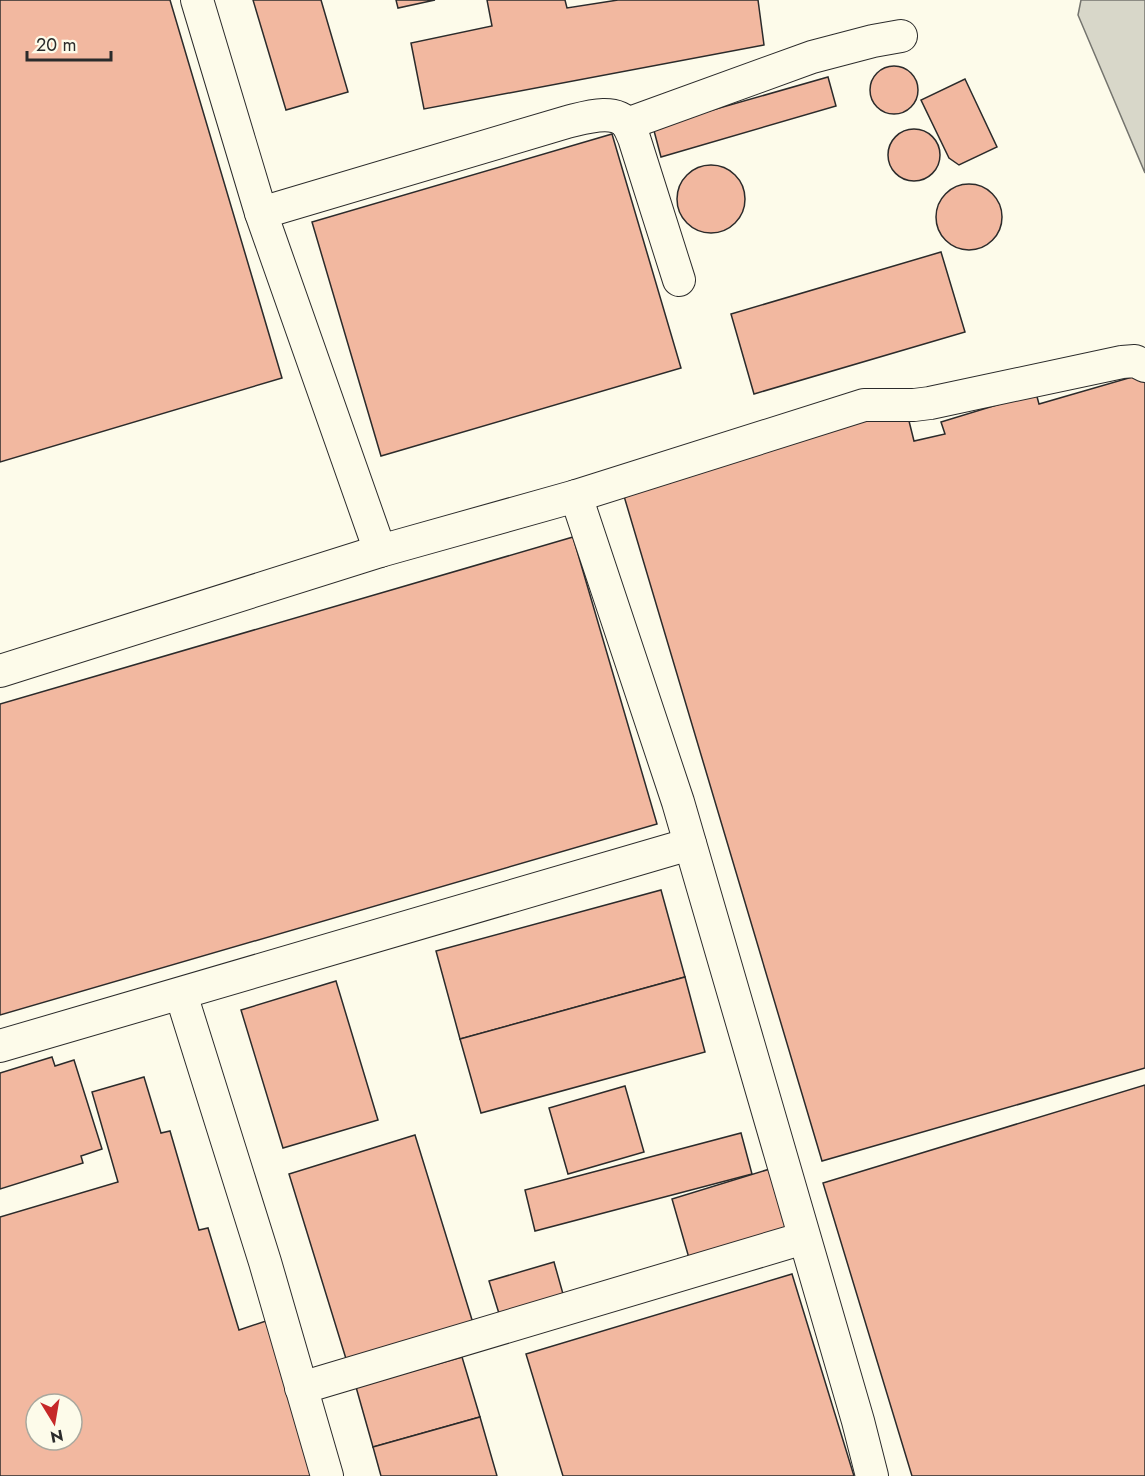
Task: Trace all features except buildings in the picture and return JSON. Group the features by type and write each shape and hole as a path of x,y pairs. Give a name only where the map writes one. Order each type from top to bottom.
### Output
{"lane":[{"path":"197,0 261,213 380,551"},
{"path":"627,124 812,57 901,36"},
{"path":"261,213 567,122 616,116 627,124 634,138 679,280"},
{"path":"0,671 380,551 576,496 864,405 930,403 1122,362 1135,362 1145,366"},
{"path":"576,496 678,802 872,1476"},
{"path":"0,1046 690,844"},
{"path":"181,994 265,1262 327,1476"},
{"path":"301,1388 804,1238"}],"shaded area":[{"path":"1081,0 1145,0 1145,173 1078,15"}]}
